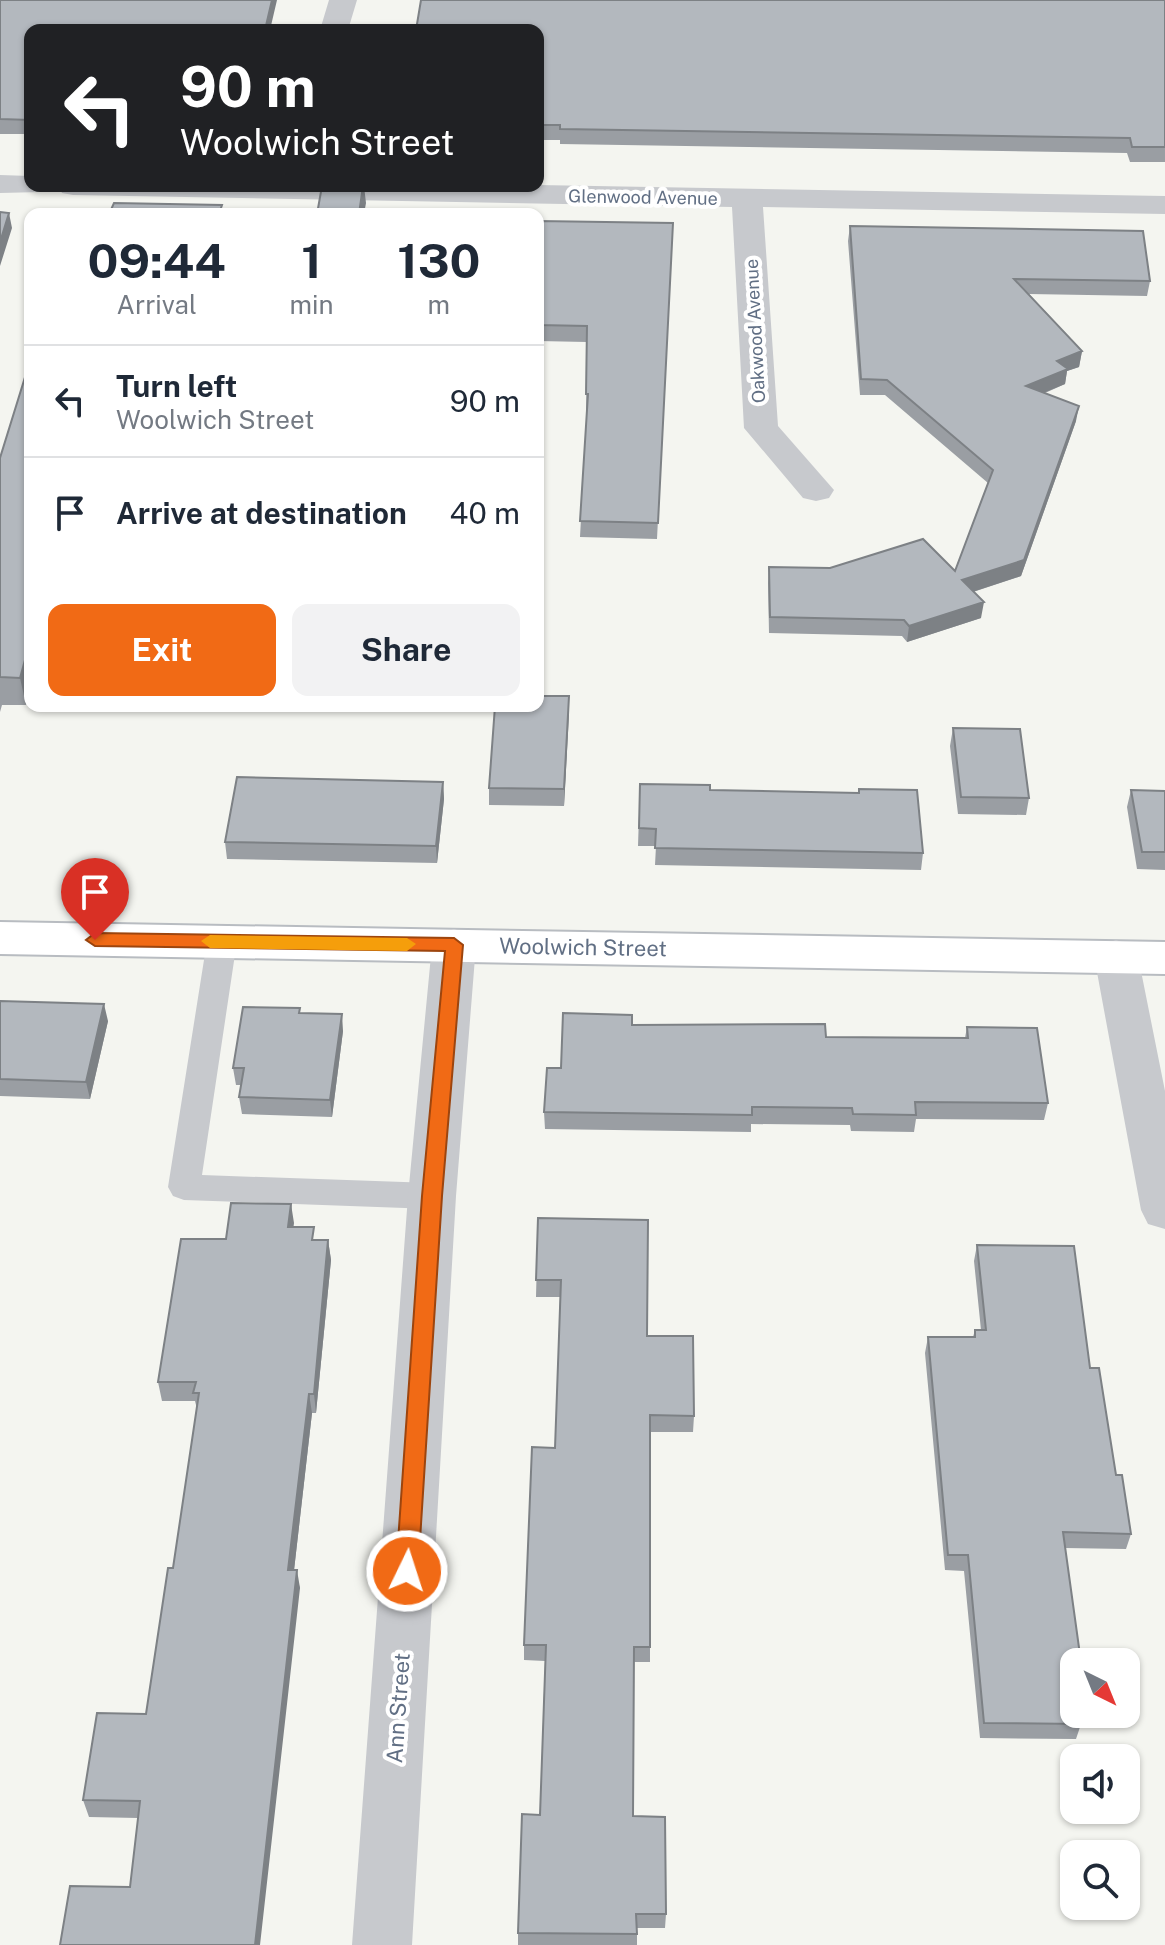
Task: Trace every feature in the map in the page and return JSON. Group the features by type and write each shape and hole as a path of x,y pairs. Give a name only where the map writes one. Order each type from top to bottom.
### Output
{"main road":[{"name":"Woolwich Street","path":"0,938 1165,958"}],"street":[{"path":"336,24 343,0"},
{"path":"0,184 24,185"},
{"name":"Glenwood Avenue","path":"436,192 1165,205"},
{"name":"Oakwood Avenue","path":"747,199 761,428 816,490"},
{"name":"Ann Street","path":"382,1945 432,1196 454,945"},
{"path":"1116,956 1165,1210"}],"lane":[{"path":"222,941 184,1187 432,1196"}],"building":[{"path":"0,0 272,0 266,24 24,24 24,120 0,119"},
{"path":"421,0 1165,0 1165,147 1132,147 1130,138 560,129 560,125 544,125 544,24 417,24"},
{"path":"321,192 362,192 360,208 318,208"},
{"path":"114,203 222,205 221,208 112,208"},
{"path":"0,212 9,213 0,242"},
{"path":"544,221 673,223 658,523 580,521 588,394 587,326 544,325"},
{"path":"850,226 1143,231 1150,281 1014,279 1082,351 1057,361 1068,369 1026,386 1079,406 1024,560 962,580 984,602 909,626 904,620 770,617 769,567 830,568 923,539 955,571 993,470 887,380 861,379"},
{"path":"24,380 24,664 20,678 0,677 0,458"},
{"path":"544,696 569,696 564,789 489,788 495,712 544,712"},
{"path":"953,728 1020,729 1029,798 961,797"},
{"path":"237,777 443,782 436,846 225,842"},
{"path":"640,784 710,785 710,790 859,793 859,789 917,790 923,853 655,848 656,829 639,828"},
{"path":"1131,790 1165,791 1165,852 1142,852"},
{"path":"0,1001 104,1004 86,1082 0,1079"},
{"path":"243,1007 300,1008 299,1013 342,1014 330,1100 239,1097 244,1068 233,1068"},
{"path":"563,1013 632,1015 632,1025 825,1024 826,1037 968,1038 967,1027 1037,1028 1048,1103 915,1102 916,1115 853,1114 852,1108 752,1107 752,1115 544,1112 547,1068 561,1068"},
{"path":"231,1203 291,1204 288,1227 314,1227 312,1240 328,1240 314,1394 309,1394 288,1570 297,1570 255,1945 60,1945 70,1886 130,1887 140,1801 83,1800 97,1713 146,1714 168,1568 173,1568 199,1393 193,1393 196,1382 158,1382 181,1239 226,1239"},
{"path":"538,1218 648,1220 647,1336 693,1336 694,1416 650,1415 650,1647 634,1647 633,1816 665,1817 666,1914 636,1914 637,1934 518,1933 522,1814 540,1815 546,1645 524,1645 532,1447 555,1448 561,1280 536,1280"},
{"path":"977,1245 1074,1246 1090,1368 1099,1368 1116,1475 1122,1475 1131,1534 1063,1532 1079,1648 1060,1648 1060,1724 984,1723 968,1555 948,1555 928,1337 975,1337 975,1330 986,1330"}],"slow traffic":[{"path":"210,941 407,944"}],"route":[{"path":"95,940 454,945 432,1196 407,1571"}]}
